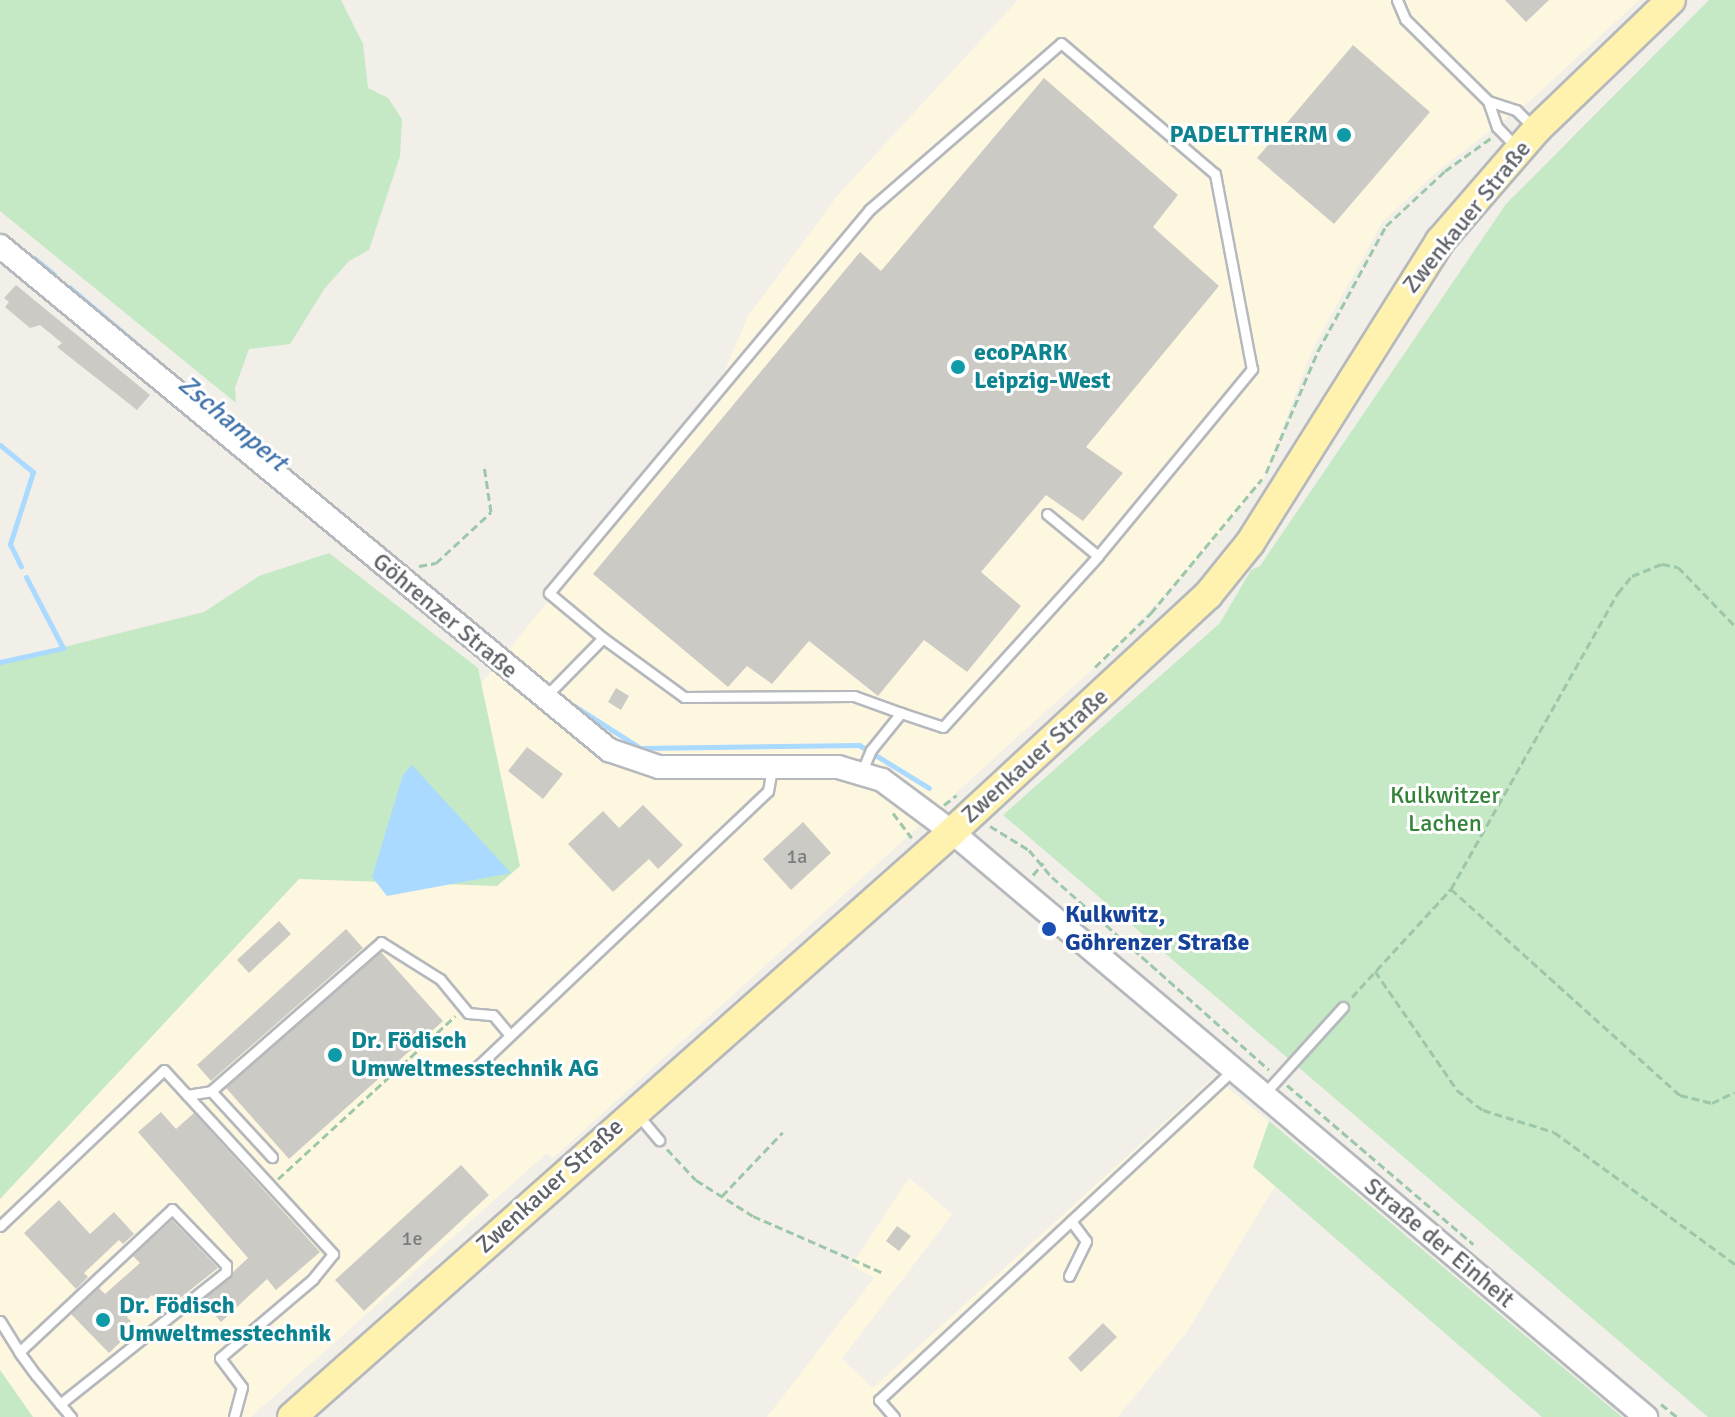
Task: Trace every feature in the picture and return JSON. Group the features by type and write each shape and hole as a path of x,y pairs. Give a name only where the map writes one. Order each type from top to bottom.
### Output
{"main road":[{"name":"Zwenkauer Straße","path":"292,1417 635,1111 941,824 1208,595 1250,543 1411,282 1518,137 1671,0"}],"street":[{"name":"Göhrenzer Straße","path":"0,246 609,750 632,761 659,767 772,766 862,771"},
{"path":"862,771 941,824"},
{"name":"Straße der Einheit","path":"941,824 1232,1071 1649,1407"}],"lane":[{"path":"1397,0 1405,19 1488,101 1518,137"},
{"path":"1061,43 1215,174 1252,369 1098,556 943,727 854,696 684,697 603,638 549,593 869,210 1061,43"},
{"path":"1488,101 1516,110 1518,137"},
{"path":"1047,514 1098,556"},
{"path":"544,699 603,638"},
{"path":"862,771 871,750 901,713"},
{"path":"477,1067 768,791 772,766"},
{"path":"187,1095 211,1091 381,942 440,979 464,1008 493,1015 510,1035"},
{"path":"1263,1095 1343,1007"},
{"path":"0,1226 164,1070 333,1254 313,1279 220,1358 242,1387 234,1417"},
{"path":"894,1417 879,1400 1232,1071"},
{"path":"211,1091 272,1157"},
{"path":"635,1111 659,1140"},
{"path":"19,1352 163,1211 172,1209 226,1265 226,1272 178,1313 60,1404"},
{"path":"1069,1276 1086,1241 1071,1221"},
{"path":"0,1321 19,1352 71,1417"}],"path":[{"path":"1088,674 1151,613 1264,477 1318,351 1386,226 1445,171 1518,137"},
{"path":"398,576 436,563 491,512 484,465"},
{"path":"1343,1007 1451,889 1632,576 1662,564 1678,567 1735,626"},
{"path":"941,824 962,791"},
{"path":"992,826 1029,850 1279,1078 1484,1253"},
{"path":"1451,889 1680,1095 1712,1103 1735,1092"},
{"path":"1375,971 1457,1090 1483,1110 1554,1132 1735,1264"},
{"path":"271,1186 464,1008"},
{"path":"722,1196 783,1132"},
{"path":"659,1140 696,1180 753,1216 881,1272"},
{"path":"1649,1407 1677,1417"}],"shaded area":[{"path":"1018,0 1639,0 1533,98 1441,168 1383,221 1313,348 1264,477 1217,537 1110,653 553,1158 547,1153 251,1417 33,1417 0,1370 0,1199 480,685 665,457 725,371 748,316 838,195"},
{"path":"1214,1077 1299,1146 1187,1332 1118,1417 767,1417 874,1278 852,1265 909,1178 952,1214 842,1359 873,1388"}],"green space":[{"path":"0,0 341,0 363,44 368,88 388,98 402,119 400,156 369,250 349,261 325,288 290,344 249,349 235,388 236,403 0,211"},
{"name":"Kulkwitzer Lachen","path":"1709,0 1735,0 1735,1417 1708,1417 1003,815 1220,623 1251,570 1260,566 1506,204"},
{"path":"329,553 478,668 520,866 497,886 299,879 0,1199 0,663 204,612 259,576"},
{"path":"1269,1121 1622,1417 1542,1417 1253,1167"},
{"path":"0,1370 33,1417 0,1417"}],"water":[{"path":"412,765 511,873 387,896 372,877 403,775"}],"building":[{"path":"1505,0 1549,0 1526,22"},
{"name":"PADELTTHERM","path":"1353,45 1430,112 1334,224 1257,158"},
{"name":"ecoPARK Leipzig-West","path":"1044,78 1178,195 1153,227 1219,286 1086,447 1123,473 1083,521 1046,495 981,572 1021,606 967,672 924,640 878,696 809,641 772,684 747,666 728,687 593,574 860,252 881,271"},
{"path":"16,285 150,395 137,410 57,347 62,343 40,325 30,328 5,307 9,302 4,298"},
{"path":"616,688 629,696 621,710 608,702"},
{"path":"527,747 563,774 543,799 508,771"},
{"path":"643,805 683,845 658,869 649,859 613,892 568,844 603,811 619,828"},
{"path":"803,822 831,853 791,890 763,859"},
{"path":"279,921 291,934 249,973 237,960"},
{"path":"346,929 363,948 211,1081 197,1065"},
{"name":"Dr. Födisch Umweltmesstechnik AG","path":"381,952 443,1021 289,1159 226,1088"},
{"path":"161,1112 176,1129 194,1113 320,1252 276,1290 267,1279 221,1322 202,1301 248,1258 138,1132"},
{"path":"461,1165 489,1195 364,1311 335,1280"},
{"path":"59,1200 90,1234 114,1212 134,1234 123,1244 119,1240 84,1273 88,1277 76,1289 24,1233"},
{"path":"172,1220 218,1268 165,1310 152,1295 127,1317 136,1327 109,1353 71,1314 99,1288 105,1294 140,1263 133,1256"},
{"path":"897,1226 911,1236 899,1251 886,1241"},
{"path":"1103,1323 1117,1337 1081,1372 1068,1358"}],"waterway":[{"name":"Zschampert","path":"34,258 54,274"},
{"name":"Zschampert","path":"69,287 229,422"},
{"path":"0,445 33,472 10,544 21,567"},
{"path":"0,662 63,648 26,577"},
{"name":"Zschampert","path":"573,705 640,748 859,745 929,788"}],"place":[{"name":"PADELTTHERM","path":"1344,135"},
{"name":"ecoPARK Leipzig-West","path":"958,367"},
{"name":"Kulkwitz, Göhrenzer Straße","path":"1049,929"},
{"name":"Dr. Födisch Umweltmesstechnik AG","path":"335,1055"},
{"name":"Dr. Födisch Umweltmesstechnik","path":"103,1320"}]}
